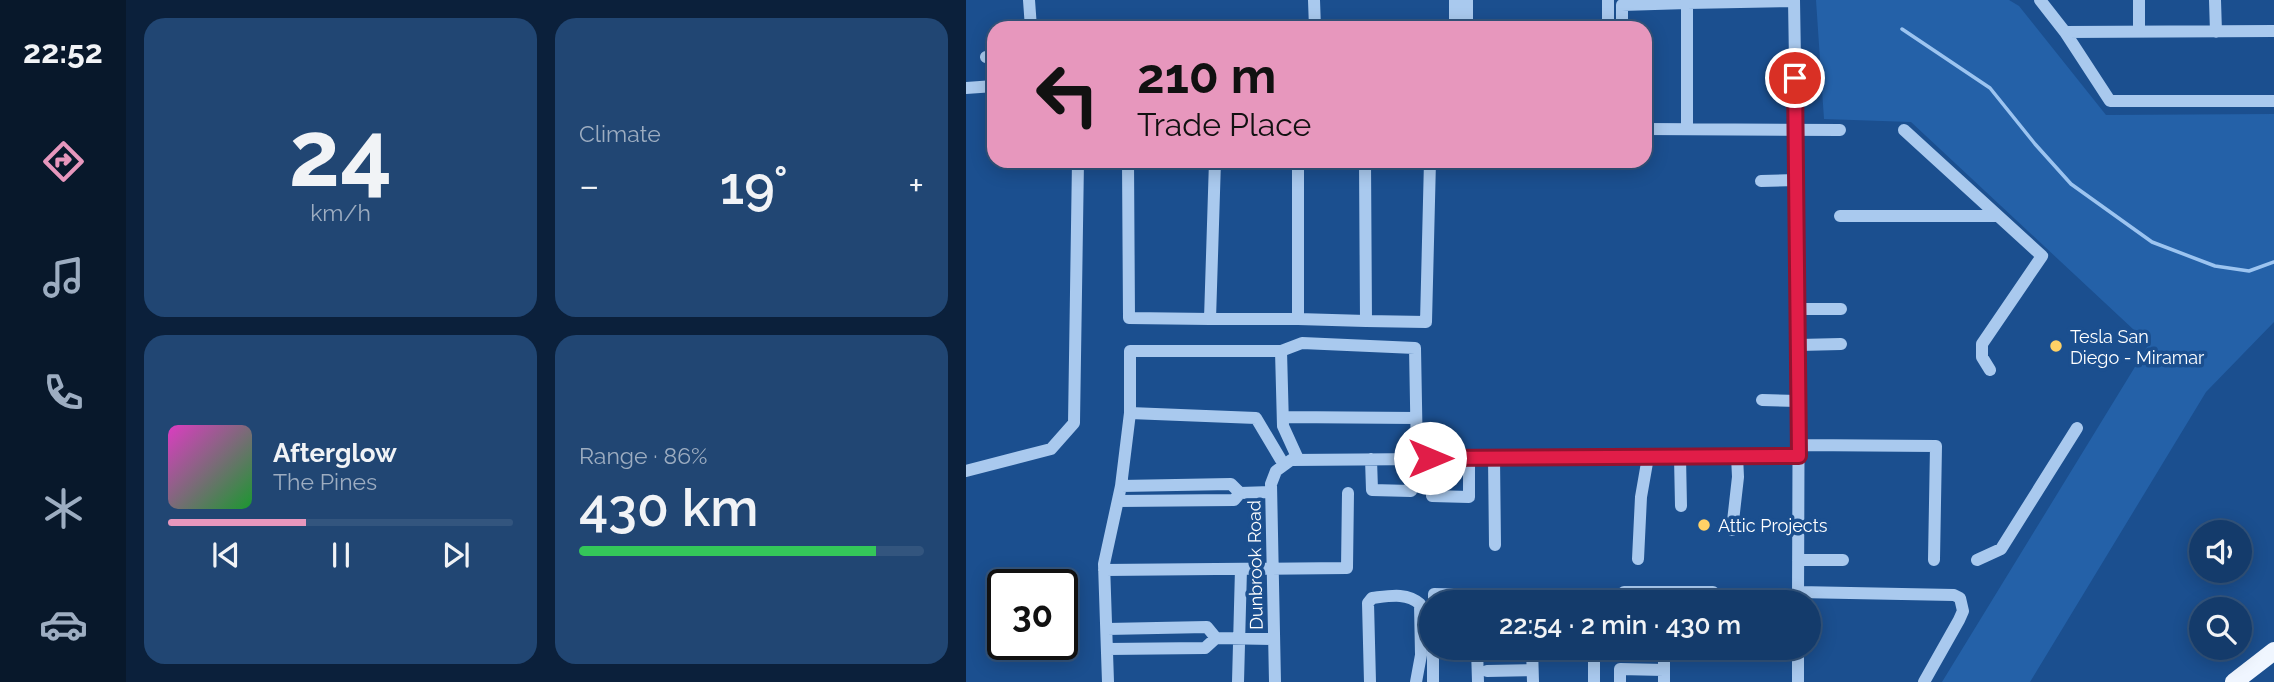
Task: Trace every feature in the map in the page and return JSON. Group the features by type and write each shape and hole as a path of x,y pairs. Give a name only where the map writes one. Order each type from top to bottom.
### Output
{"main road":[{"path":"2234,682 2274,651"}],"street":[{"path":"1029,0 1030,21"},
{"path":"1314,0 1315,21"},
{"path":"1454,0 1455,21"},
{"path":"1467,0 1467,21"},
{"path":"1608,0 1608,21"},
{"path":"1622,21 1622,5 1794,0 1799,309 1798,590"},
{"path":"2040,0 2065,32 2110,101 2274,101"},
{"path":"2139,0 2139,32"},
{"path":"2215,0 2216,32"},
{"path":"1687,3 1687,129"},
{"path":"2065,32 2274,31"},
{"path":"966,88 987,86"},
{"path":"1652,129 1840,130"},
{"path":"1905,130 2042,256 1982,344 1982,356 1990,370"},
{"path":"966,471 1051,449 1074,423 1078,168"},
{"path":"1128,168 1129,318 1426,322 1430,168"},
{"path":"1210,319 1215,168"},
{"path":"1298,168 1298,319"},
{"path":"1365,168 1366,321"},
{"path":"1761,181 1796,180"},
{"path":"1840,216 1998,216"},
{"path":"1799,309 1841,309"},
{"path":"1108,682 1104,570 1121,486 1130,413 1130,351 1281,351 1302,343 1415,348 1419,459 1432,496 1469,497 1469,458"},
{"path":"1799,345 1841,344"},
{"path":"1281,351 1283,422 1298,459"},
{"path":"1762,400 1798,401"},
{"path":"1130,413 1256,418 1284,465 1298,459 1737,456 1799,450 1936,446 1934,560"},
{"path":"1266,436 1283,422 1416,418"},
{"path":"1977,560 2001,549 2077,428"},
{"path":"1732,530 1738,477 1737,456"},
{"path":"1639,559 1641,497 1648,457"},
{"path":"1680,457 1681,506"},
{"path":"1494,458 1495,545"},
{"path":"1371,459 1372,491 1411,491 1419,459"},
{"name":"Dunbrook Road","path":"1275,682 1271,484 1276,471 1284,465"},
{"path":"1121,486 1231,484 1240,493 1271,492"},
{"path":"1118,501 1234,500 1240,493"},
{"path":"1104,570 1347,568 1348,493"},
{"path":"1798,560 1843,560"},
{"path":"1238,682 1241,569"},
{"path":"1370,682 1368,603 1372,598 1391,595 1413,598 1420,604 1421,655 1416,682"},
{"path":"1821,597 1960,598 1963,611 1924,682"},
{"path":"1107,629 1207,627 1216,638"},
{"path":"1107,649 1205,648 1216,638 1273,639"},
{"path":"1433,660 1433,682"},
{"path":"1477,660 1478,682"},
{"path":"1594,660 1594,682"},
{"path":"1798,660 1798,682"},
{"path":"1620,682 1620,669 1664,676"},
{"path":"1487,671 1533,676"}],"shaded area":[{"path":"1816,0 2009,0 2019,6 2106,115 2274,114 2274,322 2206,392 2030,682 1942,682 2149,344 1911,122 1824,119"}],"waterway":[{"path":"1902,29 1990,88 2071,184 2152,242 2215,266 2249,271 2274,262"}],"place":[{"name":"Tesla San Diego - Miramar","path":"2056,346"},
{"name":"Attic Projects","path":"1704,525"}],"route":[{"path":"1430,458 1799,456 1795,78"}]}
